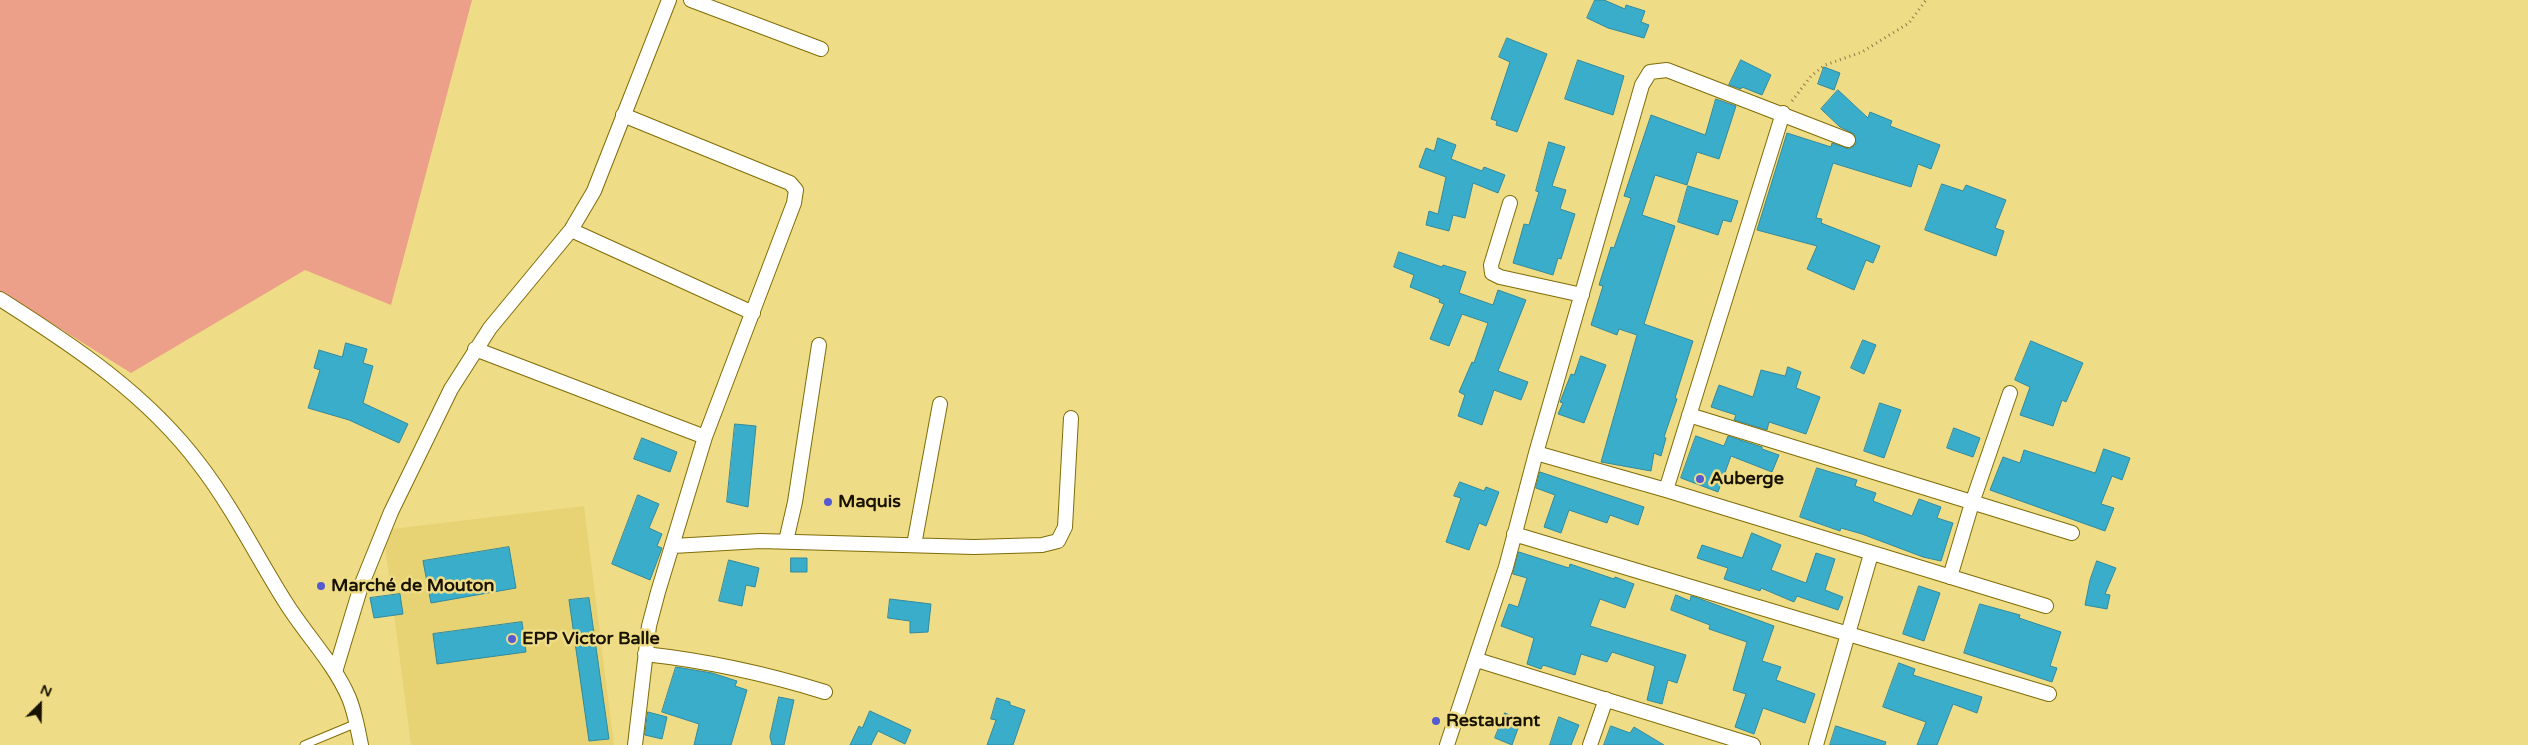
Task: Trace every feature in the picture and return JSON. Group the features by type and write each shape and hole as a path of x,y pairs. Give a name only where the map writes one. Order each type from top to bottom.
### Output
{"street":[{"path":"335,672 361,586 391,512 451,388 490,328 571,230 594,191 669,0"},
{"path":"691,0 821,49"},
{"path":"1447,745 1477,660 1642,85 1650,72 1667,70 1848,140"},
{"path":"1666,490 1783,114"},
{"path":"623,115 790,183 796,190 794,203 705,437 649,626 635,745"},
{"path":"1510,203 1491,265 1492,273 1500,277 1582,294"},
{"path":"571,230 753,313"},
{"path":"0,299 70,343 125,386 170,429 199,464 222,496 288,607 335,672 348,697 357,723 361,745"},
{"path":"786,541 800,475 819,345"},
{"path":"475,349 705,437"},
{"path":"1950,577 1972,503 2010,392"},
{"path":"914,545 940,404"},
{"path":"1689,415 2072,534"},
{"path":"674,546 786,541 914,545 1042,545 1058,541 1065,527 1071,418"},
{"path":"1536,453 1666,490 2046,606"},
{"path":"1514,534 2050,694"},
{"path":"1816,745 1871,554"},
{"path":"645,654 704,661 771,676 825,692"},
{"path":"1477,660 1606,699 1736,742 1753,745"},
{"path":"1590,745 1606,699"}],"lane":[{"path":"304,745 357,723"}],"path":[{"path":"1783,114 1811,76 1824,65 1862,52 1910,23 1926,0"}],"shaded area":[{"path":"0,0 472,0 391,305 305,270 131,373 0,291"},
{"path":"584,506 614,745 411,745 383,530"}],"building":[{"path":"1595,0 1604,0 1625,9 1626,5 1645,11 1641,22 1649,25 1644,38 1608,28 1587,18"},
{"path":"1507,38 1547,54 1517,132 1496,125 1497,121 1491,119 1510,62 1499,57"},
{"path":"1578,60 1624,76 1613,115 1565,99"},
{"path":"1741,60 1771,75 1762,95 1742,87 1741,89 1729,85"},
{"path":"1824,67 1840,73 1834,90 1818,84"},
{"path":"1838,90 1868,118 1870,112 1892,121 1890,126 1940,145 1931,169 1918,164 1911,187 1833,163 1816,218 1822,219 1821,223 1880,246 1873,263 1866,260 1854,290 1807,269 1817,246 1757,230 1787,133 1831,147 1832,143 1849,149 1856,144 1854,134 1840,127 1821,109"},
{"path":"1716,99 1736,106 1719,159 1697,152 1687,185 1655,175 1642,215 1675,226 1644,324 1693,341 1664,437 1666,438 1661,456 1654,453 1651,471 1601,462 1637,335 1619,329 1617,335 1591,325 1603,286 1599,285 1611,247 1614,248 1631,198 1624,196 1651,115 1705,135"},
{"path":"1438,138 1456,145 1451,159 1482,171 1484,167 1505,175 1498,193 1473,183 1465,218 1453,215 1449,231 1426,225 1429,211 1438,214 1446,177 1419,167 1426,148 1434,151"},
{"path":"1549,142 1565,147 1552,186 1566,190 1560,209 1575,214 1561,259 1558,258 1553,275 1513,263 1524,224 1529,225 1539,192 1536,191"},
{"path":"1942,184 1963,191 1966,185 2006,200 1995,228 2004,231 1996,256 1925,230"},
{"path":"1688,186 1738,201 1731,222 1723,220 1718,235 1678,222"},
{"path":"1399,252 1442,267 1443,265 1466,272 1459,293 1493,305 1498,290 1526,300 1498,371 1528,382 1521,400 1494,390 1482,425 1458,416 1465,395 1459,392 1472,362 1474,363 1488,323 1462,314 1449,346 1430,339 1444,304 1439,302 1440,299 1410,287 1414,275 1394,267"},
{"path":"1863,340 1876,345 1864,374 1851,368"},
{"path":"2031,341 2083,363 2066,402 2062,400 2053,426 2020,415 2030,387 2015,380"},
{"path":"346,343 367,349 363,363 373,366 363,403 408,424 399,443 349,420 308,408 320,370 314,368 319,350 342,357"},
{"path":"1581,356 1606,365 1584,423 1558,414 1563,403 1560,402 1571,374 1574,375"},
{"path":"1788,367 1801,372 1796,388 1820,397 1806,434 1769,422 1767,430 1734,420 1736,415 1711,407 1719,385 1753,397 1761,370 1785,376"},
{"path":"1880,403 1901,410 1884,458 1864,451"},
{"path":"735,424 756,426 748,507 727,502"},
{"path":"1954,428 1980,438 1973,457 1947,448"},
{"path":"1696,436 1724,446 1728,436 1762,447 1762,449 1779,455 1772,472 1731,456 1718,492 1681,478"},
{"path":"642,438 677,452 670,472 634,459"},
{"path":"2104,449 2130,458 2122,480 2112,476 2101,504 2114,508 2105,531 1990,490 2003,457 2020,463 2024,450 2095,473"},
{"path":"1817,468 1857,480 1855,486 1876,493 1873,501 1912,516 1919,499 1941,507 1937,518 1953,523 1941,561 1923,557 1862,534 1841,528 1840,531 1800,517"},
{"path":"1540,472 1644,507 1638,525 1610,515 1607,523 1569,510 1561,533 1544,527 1555,495 1536,488"},
{"path":"1460,482 1484,491 1486,487 1499,492 1486,526 1479,523 1469,550 1446,542 1461,498 1454,496"},
{"path":"638,495 659,504 649,528 662,534 657,546 662,548 650,580 612,564"},
{"path":"1752,533 1781,545 1771,570 1806,583 1816,553 1835,559 1825,590 1843,597 1838,610 1797,596 1794,602 1761,588 1760,591 1724,579 1728,568 1697,558 1702,545 1742,558"},
{"path":"509,547 516,588 431,603 423,561"},
{"path":"1519,552 1569,568 1570,564 1634,584 1625,608 1600,599 1590,626 1686,655 1677,683 1668,680 1662,704 1647,700 1655,666 1612,652 1607,662 1581,654 1575,675 1543,665 1541,669 1527,664 1534,638 1501,626 1509,604 1518,607 1527,578 1513,574"},
{"path":"791,558 807,558 807,572 791,572"},
{"path":"729,560 759,568 755,587 746,585 742,606 719,601"},
{"path":"2097,561 2116,568 2105,594 2110,595 2107,609 2085,605 2090,580"},
{"path":"1919,586 1940,593 1924,641 1903,634"},
{"path":"400,594 403,614 374,618 370,598"},
{"path":"1676,595 1690,601 1691,596 1695,597 1774,626 1762,661 1781,667 1776,680 1815,694 1805,723 1763,708 1754,734 1735,727 1746,694 1733,690 1747,642 1709,629 1710,625 1671,610"},
{"path":"589,598 609,739 589,741 569,600"},
{"path":"890,599 931,604 928,632 910,633 910,621 888,618"},
{"path":"1980,604 2020,615 2019,618 2061,632 2050,666 2057,668 2052,682 1964,653"},
{"path":"522,622 526,652 437,664 433,634"},
{"path":"1899,663 1915,669 1913,675 1982,697 1977,713 1953,704 1937,745 1917,745 1926,722 1883,707"},
{"path":"676,667 712,673 737,681 735,686 747,690 731,745 694,745 699,724 662,712"},
{"path":"779,697 794,700 784,745 772,745 770,737"},
{"path":"997,698 1025,710 1013,745 987,745 996,720 991,719"},
{"path":"870,711 911,730 905,744 878,731 871,745 850,745 859,726 862,728"},
{"path":"648,712 667,717 662,739 645,735"},
{"path":"1505,713 1521,720 1512,745 1495,738"},
{"path":"1559,717 1579,725 1571,745 1550,745"},
{"path":"1611,726 1630,733 1634,727 1664,745 1604,745"},
{"path":"1836,726 1886,742 1885,745 1830,745"}],"place":[{"name":"Auberge","path":"1700,479"},
{"name":"Maquis","path":"828,502"},
{"name":"Marché de Mouton","path":"321,586"},
{"name":"EPP Victor Balle","path":"512,639"},
{"name":"Restaurant","path":"1436,721"}]}
